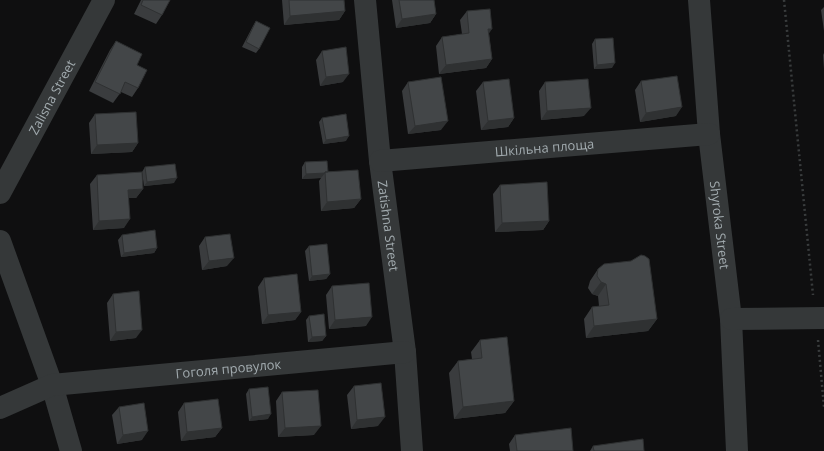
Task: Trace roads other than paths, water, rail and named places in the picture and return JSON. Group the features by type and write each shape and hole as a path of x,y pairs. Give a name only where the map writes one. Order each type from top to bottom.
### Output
{"street":[{"name":"Zalisna Street","path":"0,193 104,0"},
{"name":"Zatishna Street","path":"365,0 380,161 405,352 412,451"},
{"name":"Shyroka Street","path":"700,0 709,134 731,320 737,451"},
{"name":"Шкільна площа","path":"380,161 709,134"},
{"path":"0,242 52,385 71,451"},
{"path":"731,320 820,318"},
{"name":"Гоголя провулок","path":"0,408 52,385 405,352"}]}
